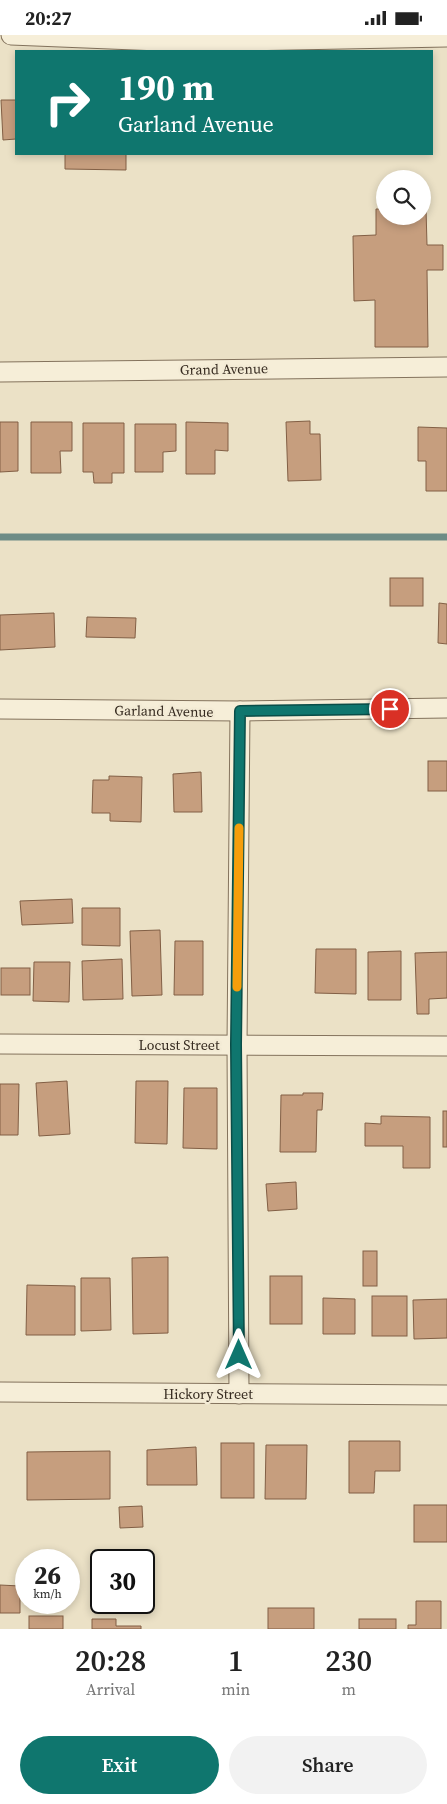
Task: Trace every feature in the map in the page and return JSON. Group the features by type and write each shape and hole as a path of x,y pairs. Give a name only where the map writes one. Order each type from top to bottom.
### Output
{"street":[{"path":"11,35 184,42 447,37"},
{"name":"Grand Avenue","path":"0,372 447,367"},
{"name":"Garland Avenue","path":"0,709 240,711 447,709"},
{"path":"239,1394 236,1045 240,711"},
{"name":"Locust Street","path":"0,1044 447,1045"},
{"name":"Hickory Street","path":"0,1392 447,1395"}],"building":[{"path":"1,100 15,100 15,139 3,140"},
{"path":"65,155 126,155 126,170 65,169"},
{"path":"376,225 426,225 427,245 443,245 443,270 427,270 428,347 375,347 375,300 354,301 353,236 376,235"},
{"path":"310,421 310,434 320,434 321,480 288,481 286,422"},
{"path":"0,422 18,422 18,471 0,472"},
{"path":"31,422 72,422 72,451 60,451 61,473 31,473"},
{"path":"186,422 228,423 228,451 215,450 215,474 186,474"},
{"path":"83,423 124,423 124,473 112,473 112,483 94,483 93,472 83,472"},
{"path":"135,424 176,424 176,451 163,452 163,472 135,472"},
{"path":"418,427 447,428 447,491 426,491 426,461 418,461"},
{"path":"390,578 423,578 423,606 390,606"},
{"path":"439,603 447,604 447,644 438,643"},
{"path":"54,613 55,647 0,650 0,615"},
{"path":"87,617 136,618 135,638 86,637"},
{"path":"428,761 447,761 447,791 428,791"},
{"path":"201,772 202,812 174,812 173,774"},
{"path":"109,776 142,777 141,822 110,821 110,813 92,813 93,780 109,780"},
{"path":"72,899 73,923 22,925 20,901"},
{"path":"82,908 120,908 120,946 82,945"},
{"path":"160,930 162,995 132,996 130,931"},
{"path":"175,941 203,941 203,995 174,995"},
{"path":"316,949 356,949 356,994 315,993"},
{"path":"401,951 401,1000 368,1000 368,952"},
{"path":"447,952 447,998 429,999 429,1014 417,1014 415,953"},
{"path":"122,959 123,999 83,1000 82,961"},
{"path":"34,962 70,962 69,1002 33,1001"},
{"path":"1,968 30,968 30,995 1,995"},
{"path":"67,1081 70,1134 39,1136 36,1083"},
{"path":"136,1081 168,1081 167,1144 135,1143"},
{"path":"0,1084 19,1084 18,1135 0,1135"},
{"path":"184,1088 217,1088 217,1149 183,1148"},
{"path":"303,1093 323,1093 322,1110 317,1110 316,1152 280,1152 281,1095 303,1095"},
{"path":"443,1111 447,1111 447,1147 443,1147"},
{"path":"381,1116 430,1117 430,1168 403,1168 403,1146 365,1146 365,1123 381,1124"},
{"path":"296,1182 297,1209 268,1211 266,1184"},
{"path":"363,1251 377,1251 377,1286 363,1286"},
{"path":"168,1257 168,1333 133,1334 132,1258"},
{"path":"270,1276 302,1276 302,1324 270,1324"},
{"path":"81,1278 110,1278 111,1330 81,1331"},
{"path":"27,1285 75,1286 75,1335 26,1335"},
{"path":"372,1296 407,1296 407,1336 372,1336"},
{"path":"323,1298 355,1299 355,1334 323,1334"},
{"path":"447,1299 447,1338 414,1339 413,1300"},
{"path":"349,1441 400,1441 400,1471 375,1471 374,1493 349,1493"},
{"path":"221,1443 254,1443 254,1498 221,1498"},
{"path":"266,1445 307,1445 306,1499 265,1499"},
{"path":"196,1447 197,1485 147,1485 147,1450"},
{"path":"110,1451 110,1499 27,1500 27,1452"},
{"path":"414,1505 447,1505 447,1542 414,1542"},
{"path":"142,1506 143,1527 120,1528 119,1507"},
{"path":"0,1585 15,1586 15,1613 0,1613"},
{"path":"416,1601 441,1601 441,1629 408,1629 408,1625 416,1625"},
{"path":"268,1608 314,1608 314,1629 268,1629"},
{"path":"29,1616 63,1616 63,1629 29,1629"},
{"path":"92,1619 116,1619 116,1626 141,1626 141,1629 92,1629"},
{"path":"359,1619 396,1619 396,1629 359,1629"}],"waterway":[{"path":"0,537 447,537"}],"slow traffic":[{"path":"237,987 239,828"}],"route":[{"path":"239,1355 236,1045 240,711 390,709"}]}
